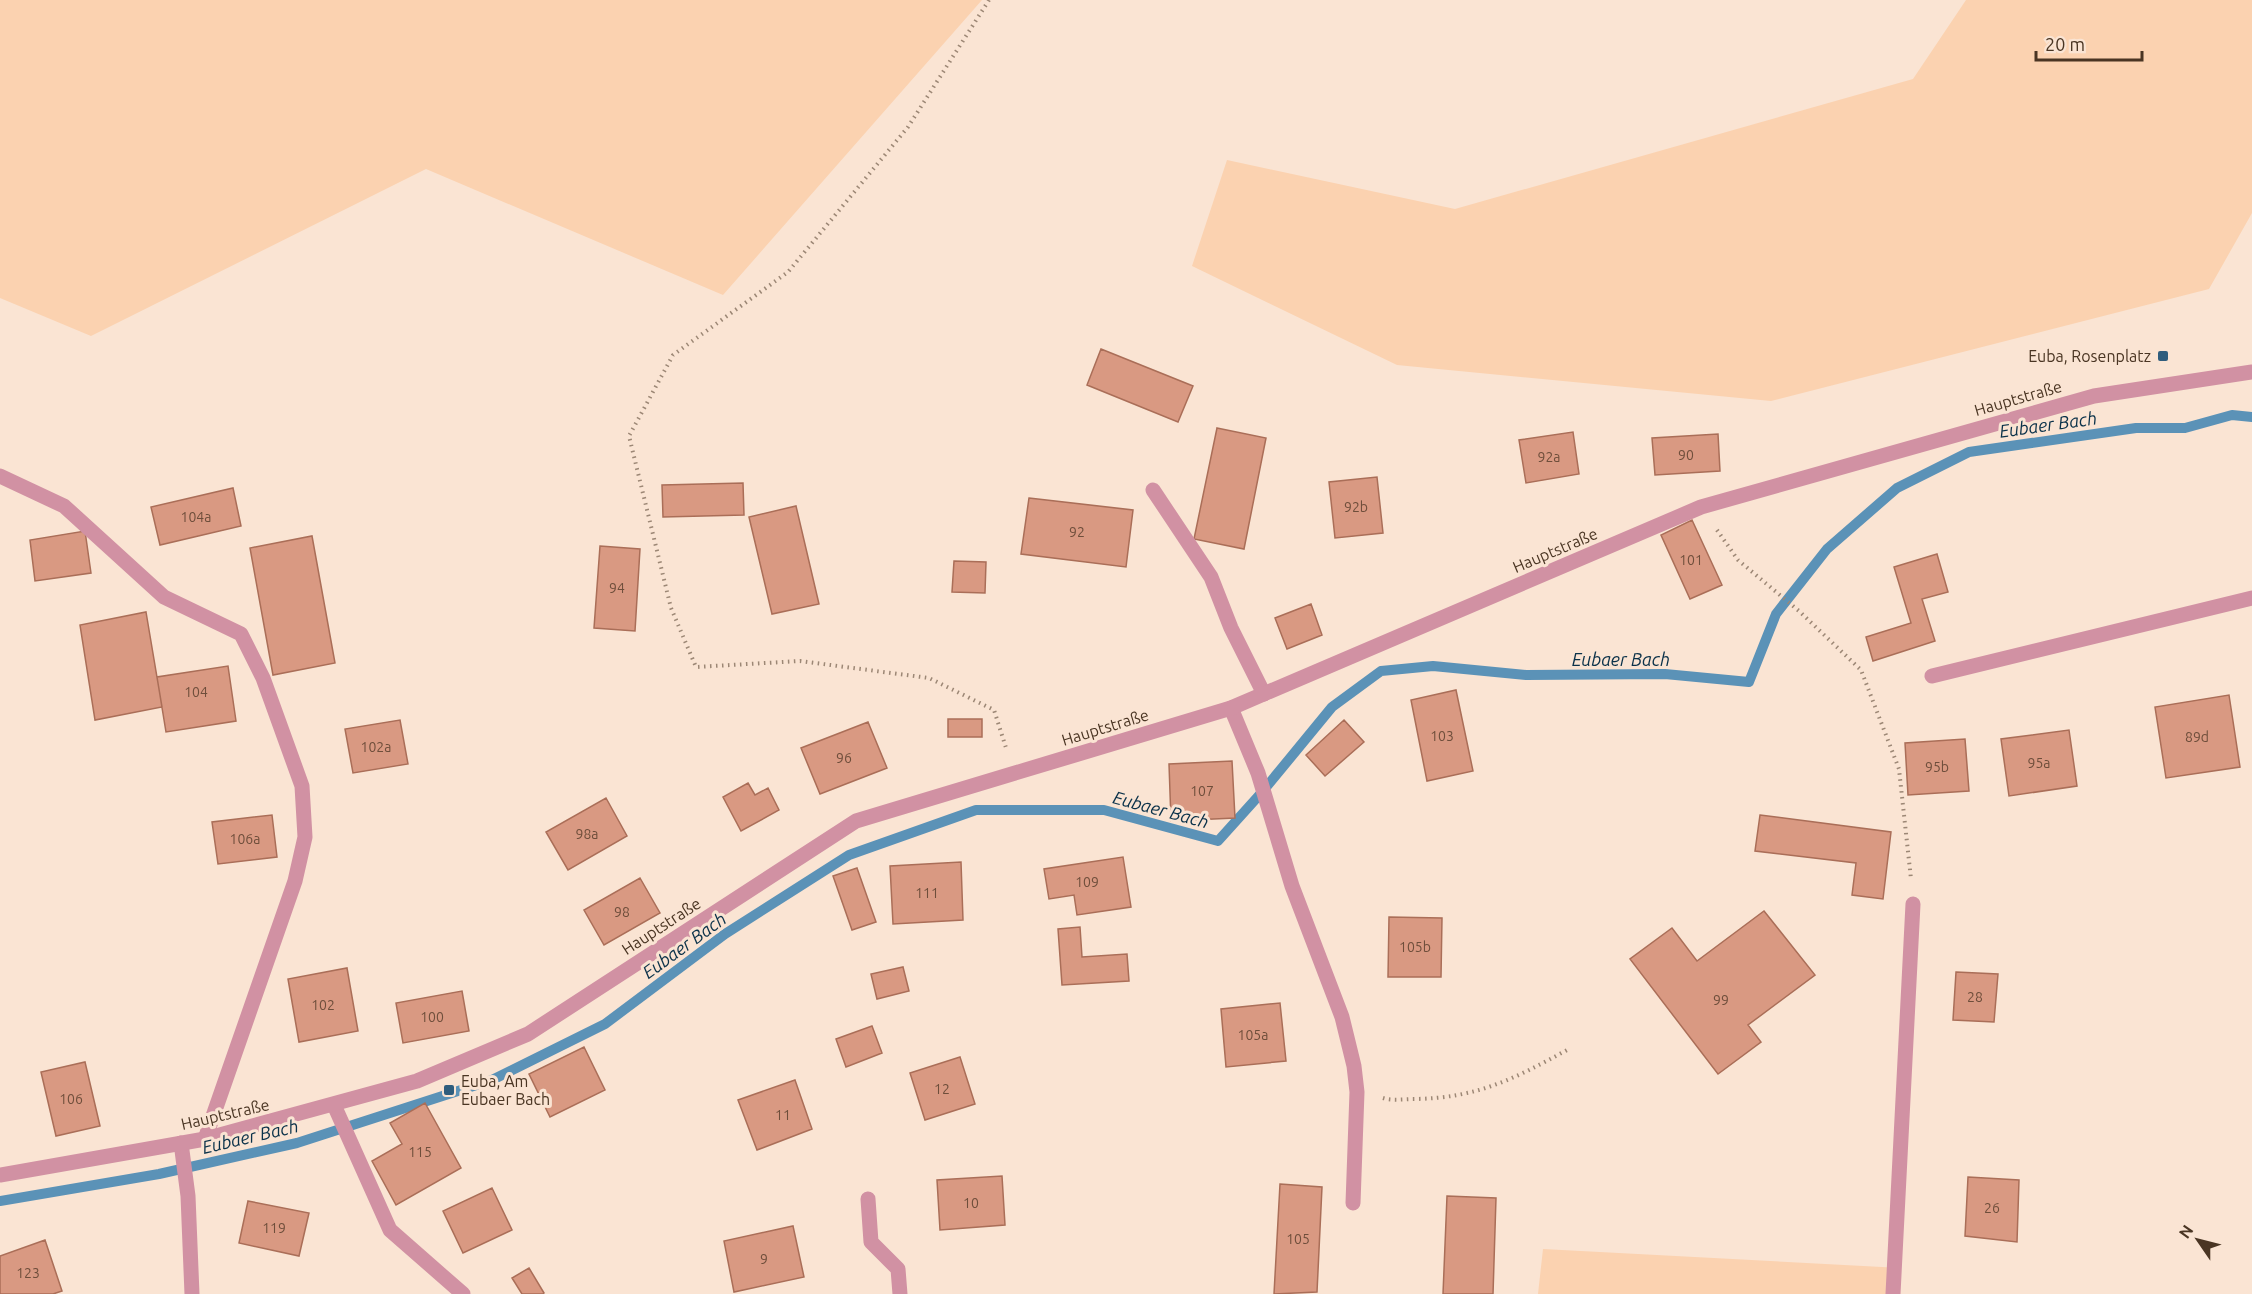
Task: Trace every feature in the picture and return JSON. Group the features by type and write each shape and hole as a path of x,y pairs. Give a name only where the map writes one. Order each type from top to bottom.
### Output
{"street":[{"name":"Hauptstraße","path":"0,1176 205,1140 337,1112 417,1081 528,1034 856,821 1231,708 1701,507 2094,396 2252,372"},
{"path":"0,476 64,506 164,597 241,634 263,678 302,786 305,837 295,881 205,1140"},
{"path":"1153,490 1211,577 1231,628 1264,694"},
{"path":"1932,676 2252,598"},
{"path":"1231,708 1258,773 1292,886 1342,1017 1354,1066 1357,1092 1353,1203"},
{"path":"1893,1294 1913,904"},
{"path":"337,1112 390,1230 463,1294"},
{"path":"182,1143 188,1196 192,1294"},
{"path":"868,1199 871,1242 898,1269 900,1294"}],"path":[{"path":"989,0 908,127 848,200 788,272 673,355 629,436 671,608 696,667 800,661 929,678 994,710 1014,774"},
{"path":"1701,507 1738,560 1799,611 1861,670 1899,769 1913,904"},
{"path":"1357,1092 1388,1100 1429,1099 1483,1090 1526,1072 1567,1050"}],"shaded area":[{"path":"0,0 982,0 723,295 426,169 91,336 0,298"},
{"path":"1966,0 2252,0 2252,213 2209,289 1771,401 1397,365 1192,266 1227,160 1455,209 1913,79"},
{"path":"1543,1249 1901,1268 1899,1294 1538,1294"}],"building":[{"path":"1101,349 1193,386 1178,422 1087,385"},
{"path":"1217,428 1266,438 1244,549 1194,539"},
{"path":"1573,432 1579,474 1526,483 1519,440"},
{"path":"1718,434 1720,471 1655,475 1652,438"},
{"path":"1377,477 1383,533 1335,538 1329,482"},
{"path":"743,483 744,515 663,517 662,485"},
{"path":"233,488 241,526 160,545 151,507"},
{"path":"1029,498 1133,510 1126,567 1021,554"},
{"path":"796,506 819,604 772,614 749,517"},
{"path":"1692,520 1722,585 1690,599 1661,535"},
{"path":"85,531 91,573 35,581 30,540"},
{"path":"312,536 335,663 273,675 250,548"},
{"path":"600,546 640,549 635,631 594,628"},
{"path":"1937,554 1948,592 1922,599 1935,641 1873,661 1866,637 1911,623 1894,567"},
{"path":"954,561 986,562 985,593 952,592"},
{"path":"1311,604 1322,635 1287,649 1275,618"},
{"path":"146,612 162,707 95,720 80,625"},
{"path":"228,666 236,721 166,732 157,677"},
{"path":"1456,690 1473,771 1427,781 1411,700"},
{"path":"2229,695 2240,767 2166,778 2155,707"},
{"path":"948,719 982,719 982,737 948,737"},
{"path":"400,720 408,764 353,773 345,729"},
{"path":"1344,720 1364,742 1325,776 1306,755"},
{"path":"868,722 887,768 820,794 801,748"},
{"path":"2069,730 2077,786 2009,796 2001,739"},
{"path":"1965,739 1969,791 1908,795 1905,743"},
{"path":"1232,761 1235,818 1171,821 1169,764"},
{"path":"748,783 755,795 768,788 779,810 741,831 723,797"},
{"path":"606,798 627,836 568,870 546,832"},
{"path":"272,815 277,857 218,864 212,822"},
{"path":"1760,815 1891,832 1883,899 1852,895 1856,863 1755,851"},
{"path":"1123,857 1131,907 1077,915 1074,895 1049,899 1044,869"},
{"path":"961,862 963,920 893,924 890,866"},
{"path":"857,868 876,922 852,930 833,876"},
{"path":"640,878 660,913 604,945 584,910"},
{"path":"1764,911 1815,975 1748,1025 1761,1042 1718,1074 1630,959 1672,928 1697,961"},
{"path":"1389,917 1442,918 1441,977 1388,977"},
{"path":"1080,927 1082,957 1127,954 1129,981 1062,985 1058,929"},
{"path":"903,967 909,991 877,999 871,974"},
{"path":"347,968 358,1031 299,1042 288,979"},
{"path":"1956,972 1998,974 1994,1022 1953,1020"},
{"path":"462,991 469,1031 403,1043 396,1003"},
{"path":"1280,1003 1286,1061 1226,1067 1221,1009"},
{"path":"872,1026 882,1053 846,1067 836,1039"},
{"path":"584,1047 605,1090 550,1117 529,1074"},
{"path":"960,1057 975,1104 925,1120 910,1073"},
{"path":"85,1062 100,1126 56,1136 41,1072"},
{"path":"795,1080 812,1129 757,1150 738,1100"},
{"path":"425,1103 461,1168 396,1205 372,1161 402,1144 390,1123"},
{"path":"1002,1176 1005,1225 940,1230 937,1180"},
{"path":"1968,1177 2019,1180 2017,1242 1965,1236"},
{"path":"1280,1184 1322,1187 1317,1292 1274,1294"},
{"path":"492,1188 512,1230 463,1253 443,1211"},
{"path":"1447,1196 1496,1198 1493,1294 1443,1294"},
{"path":"248,1201 309,1213 299,1256 239,1243"},
{"path":"793,1226 804,1277 734,1292 724,1241"},
{"path":"45,1240 62,1291 53,1294 0,1294 0,1256"},
{"path":"529,1268 543,1294 522,1294 512,1278"}],"waterway":[{"name":"Eubaer Bach","path":"0,1201 159,1174 297,1143 492,1080 605,1024 725,934 849,855 976,810 1104,810 1218,841 1263,791 1332,707 1381,671 1433,666 1526,675 1665,674 1749,682 1776,614 1827,549 1897,488 1969,452 2136,428 2185,428 2232,415 2252,417"}],"place":[{"name":"Euba, Rosenplatz","path":"2163,356"},
{"name":"Euba, Am Eubaer Bach","path":"449,1090"}]}
